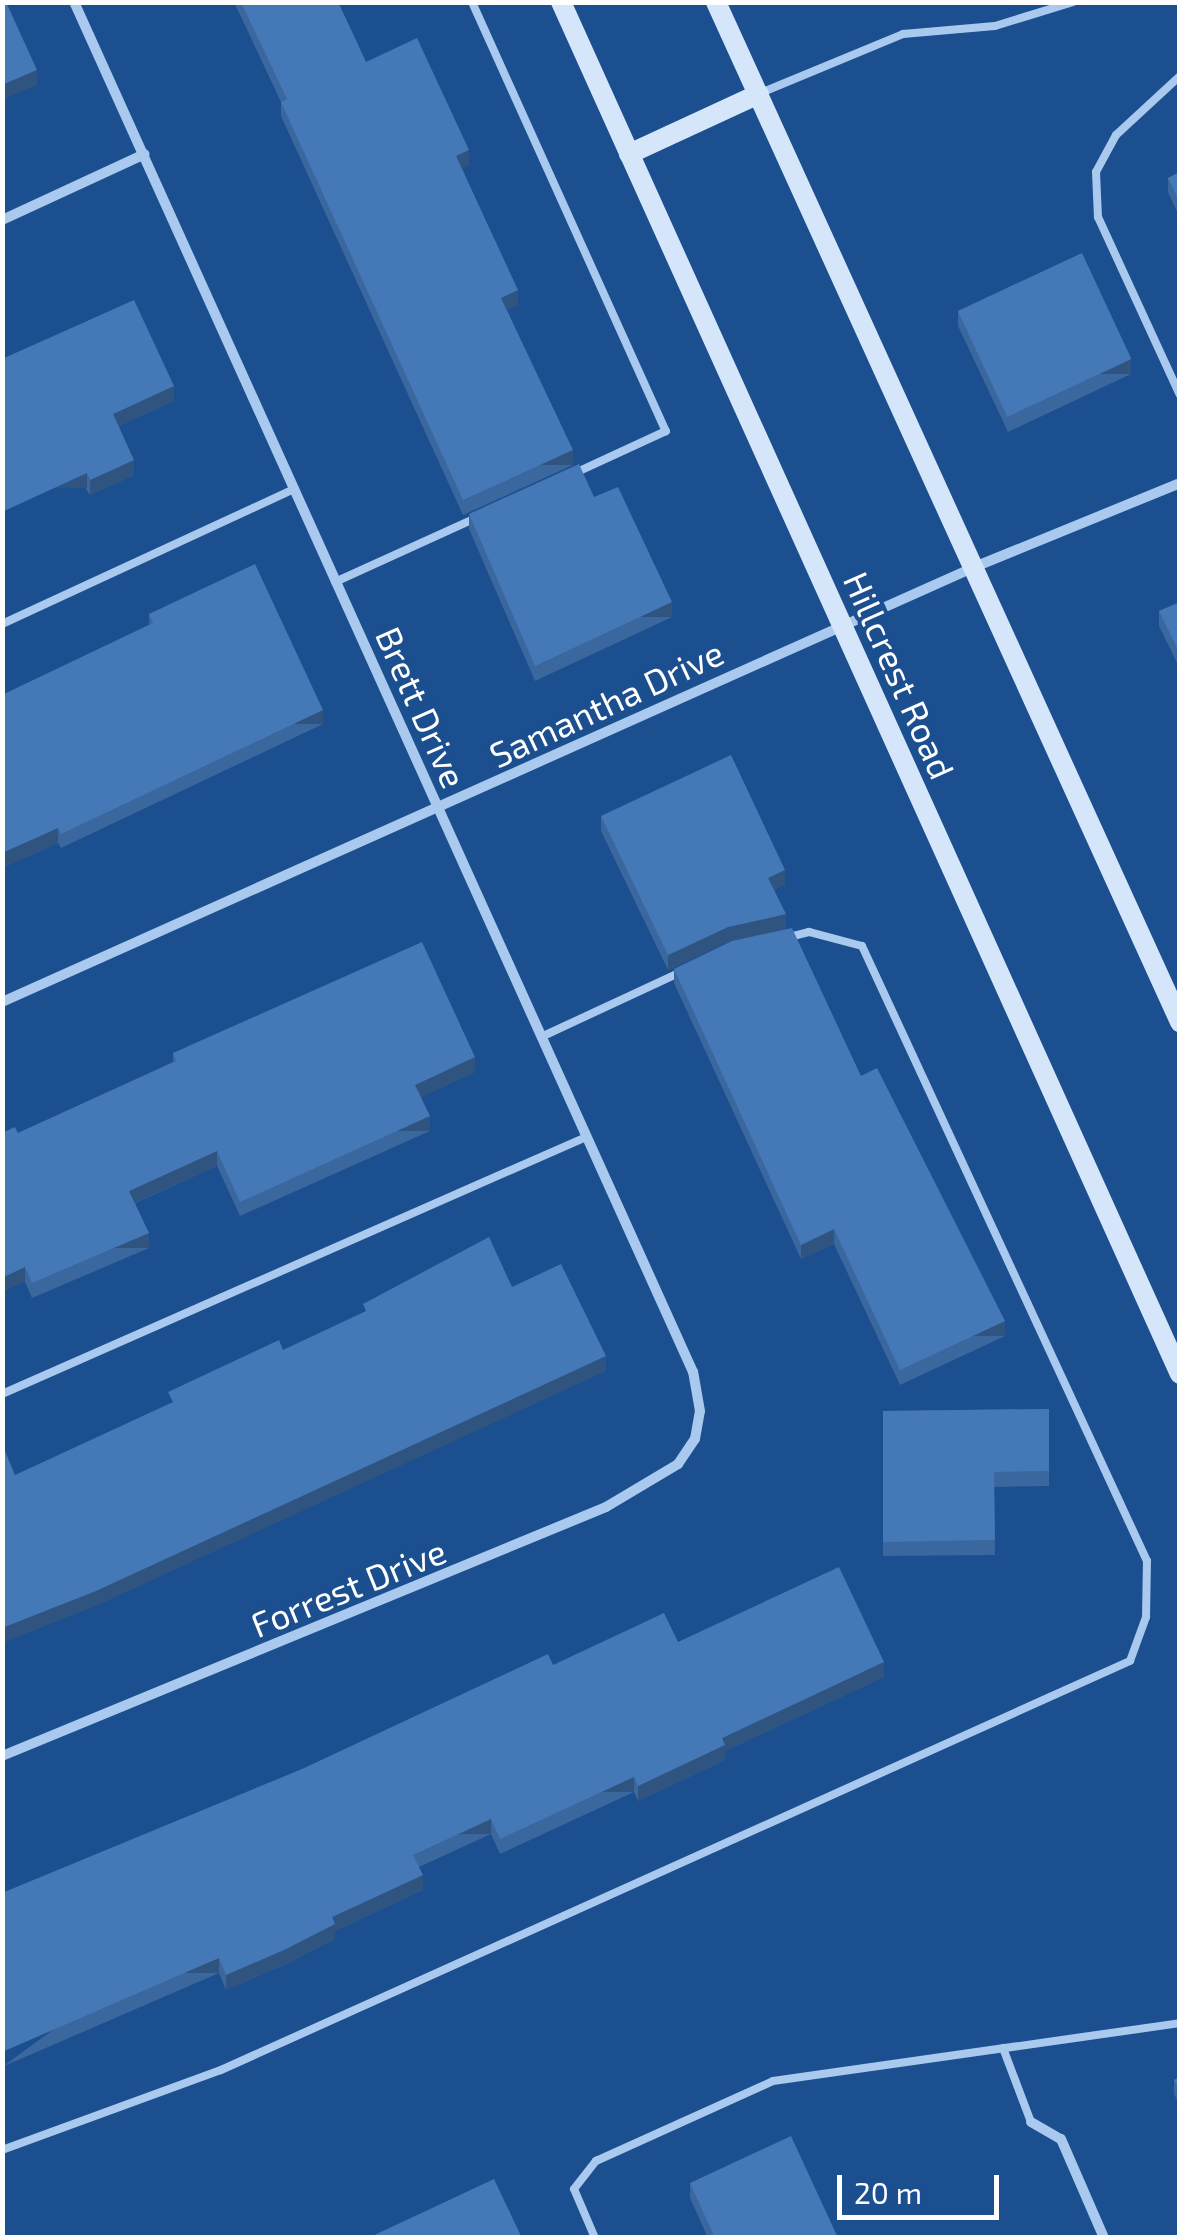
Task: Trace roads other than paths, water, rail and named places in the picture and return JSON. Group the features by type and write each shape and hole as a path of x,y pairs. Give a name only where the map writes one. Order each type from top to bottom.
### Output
{"main road":[{"name":"Hillcrest Road","path":"561,2 1180,1374"},
{"path":"716,2 1180,1022"},
{"path":"629,154 759,94"}],"street":[{"name":"Brett Drive","path":"74,2 693,1372 700,1411 695,1439"},
{"path":"2,220 144,154"},
{"name":"Samantha Drive","path":"2,1002 438,810 842,625 1180,482"},
{"name":"Forrest Drive","path":"2,1756 606,1507 678,1464 695,1439"},
{"path":"1031,2122 1061,2140 1104,2238"}],"lane":[{"path":"472,2 666,431 562,479"},
{"path":"759,94 903,34 996,26 1073,2"},
{"path":"1180,76 1116,135 1096,172 1098,217 1180,395"},
{"path":"2,624 294,489"},
{"path":"335,582 492,510"},
{"path":"2,2150 221,2070 1130,1661 1146,1617 1147,1562 862,946 809,932 777,939"},
{"path":"541,1037 696,965"},
{"path":"2,1394 586,1136"},
{"path":"596,2238 574,2189 596,2160 773,2081 1180,2023"},
{"path":"1003,2048 1031,2122"}]}
